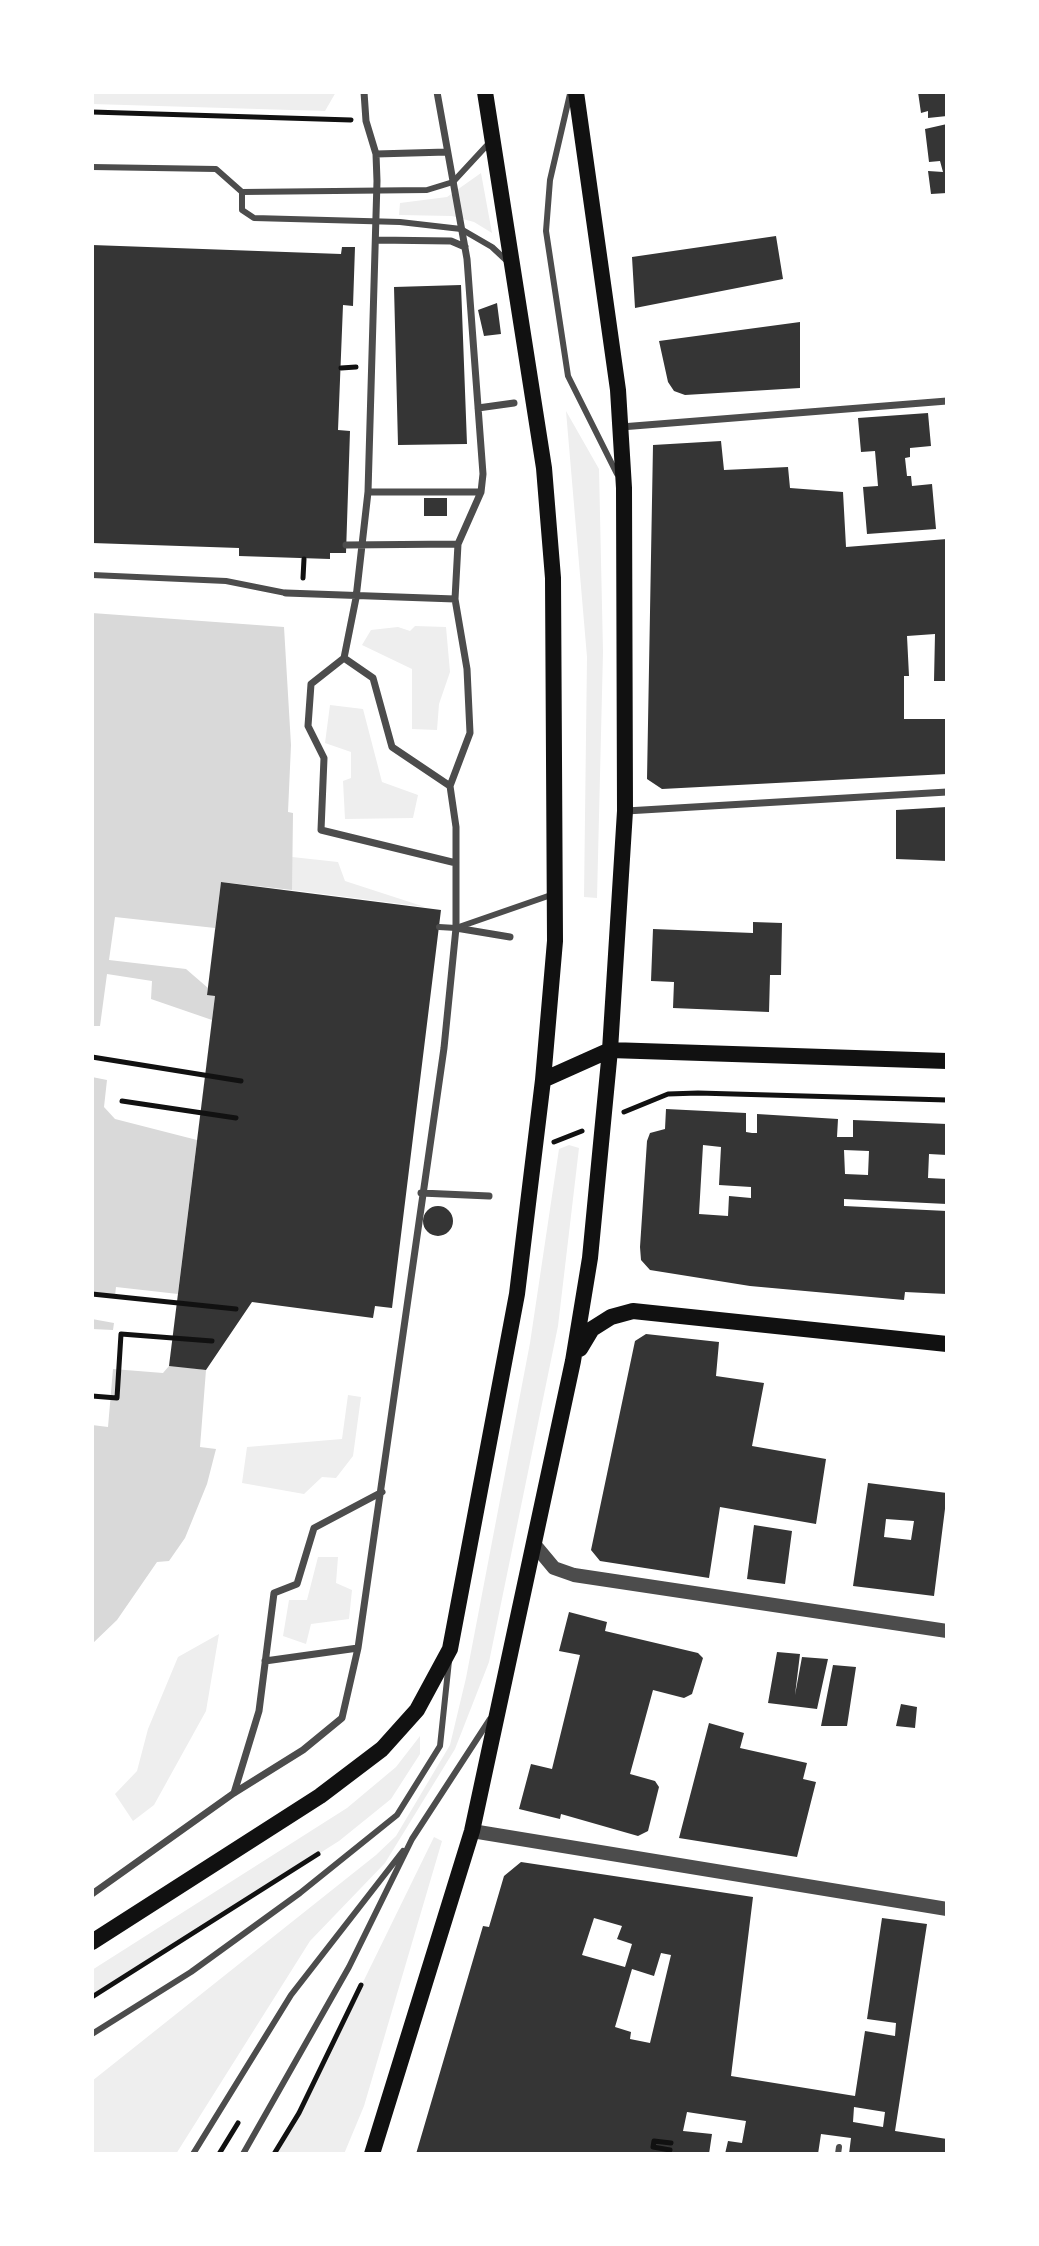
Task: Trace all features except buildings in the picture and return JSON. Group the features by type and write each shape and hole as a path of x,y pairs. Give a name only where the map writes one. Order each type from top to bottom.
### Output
{"main road":[{"path":"372,2154 472,1831 573,1361 590,1258 610,1050 625,811 624,488 621,427 573,92"},
{"path":"92,1942 320,1796 382,1749 424,1700 450,1649 517,1294 543,1080 555,941 553,578 544,468 487,95"},
{"path":"543,1080 610,1050 947,1061"},
{"path":"573,1361 592,1329 611,1317 633,1311 947,1344"}],"street":[{"path":"364,92 366,121 376,154 368,492 356,598 344,658 311,684 308,726 324,758 321,830 456,863"},
{"path":"92,1894 234,1793 303,1750 342,1718 358,1648 444,1048 456,928 456,827 450,786 470,733 467,669 455,599 458,544 481,492 478,408 465,247 437,92"},
{"path":"376,154 447,152"},
{"path":"376,240 451,241 465,247"},
{"path":"621,427 947,401"},
{"path":"478,408 514,403"},
{"path":"368,492 481,492"},
{"path":"346,545 363,542 458,544"},
{"path":"286,593 356,598 455,599"},
{"path":"344,658 373,678 392,747 450,786"},
{"path":"625,811 947,792"},
{"path":"456,928 510,937"},
{"path":"421,1193 489,1196"},
{"path":"234,1793 259,1711 274,1593 297,1584 314,1528 382,1492"},
{"path":"534,1544 554,1568 583,1577 947,1631"},
{"path":"265,1661 358,1648"},
{"path":"472,1831 947,1909"}],"lane":[{"path":"573,92 550,180 546,231 568,376 624,488"},
{"path":"92,167 216,169 242,192 376,193 427,190 453,182 492,139"},
{"path":"242,192 242,210 254,218 376,222 461,229 499,252 515,274"},
{"path":"92,575 226,581 286,593"},
{"path":"439,927 456,928 555,893"},
{"path":"92,2034 191,1972 300,1893 397,1815 440,1746 450,1649"},
{"path":"193,2154 291,1995 412,1839 499,1706"},
{"path":"243,2154 349,1967 412,1839"}],"path":[{"path":"92,112 366,121"},
{"path":"92,1057 241,1081"},
{"path":"535,1150 668,1094 947,1100"},
{"path":"122,1101 236,1118"},
{"path":"92,1294 236,1309"},
{"path":"92,1396 117,1398 121,1334 212,1341"},
{"path":"92,1997 326,1849"},
{"path":"274,2154 299,2113 361,1985"}],"shaded area":[{"path":"92,92 336,92 325,111 92,104"},
{"path":"481,173 492,233 474,222 452,216 399,215 400,203 447,197"},
{"path":"566,411 599,469 603,652 597,898 584,897 587,657"},
{"path":"92,613 284,627 291,745 288,812 293,813 292,890 221,882 207,994 215,996 169,1365 206,1370 200,1447 216,1449 207,1484 185,1538 169,1561 157,1562 117,1620 92,1644"},
{"path":"415,626 446,627 450,672 439,704 437,730 412,729 412,669 362,645 371,630 398,627 410,631"},
{"path":"330,705 363,709 382,782 418,795 413,818 345,819 343,781 351,778 351,752 325,743"},
{"path":"292,857 338,862 345,881 425,907 292,890"},
{"path":"569,1145 579,1148 558,1326 489,1662 455,1749 385,1863 310,1941 176,2154 92,2154 92,2081 376,1855 396,1836 450,1745 466,1678 530,1343 559,1149"},
{"path":"348,1395 361,1397 353,1456 336,1478 322,1477 304,1494 242,1483 247,1447 342,1439"},
{"path":"318,1557 338,1557 336,1583 352,1590 349,1619 311,1624 306,1644 283,1636 289,1600 307,1600"},
{"path":"219,1634 206,1711 154,1805 133,1821 115,1794 137,1771 148,1729 178,1657"},
{"path":"420,1736 420,1754 391,1799 339,1841 92,1997 92,1970 347,1808 396,1767"},
{"path":"434,1837 442,1841 364,2106 344,2154 274,2154 299,2113"}],"pier":[{"path":"115,917 215,928 208,988 186,969 109,960"},
{"path":"107,974 152,981 151,999 212,1020 197,1140 115,1119 104,1107 107,1080 92,1077 92,1026 100,1026"},
{"path":"116,1287 178,1294 169,1366 163,1373 113,1369 108,1427 92,1425 92,1329 113,1330 114,1323 92,1319 92,1293 115,1296"}]}
